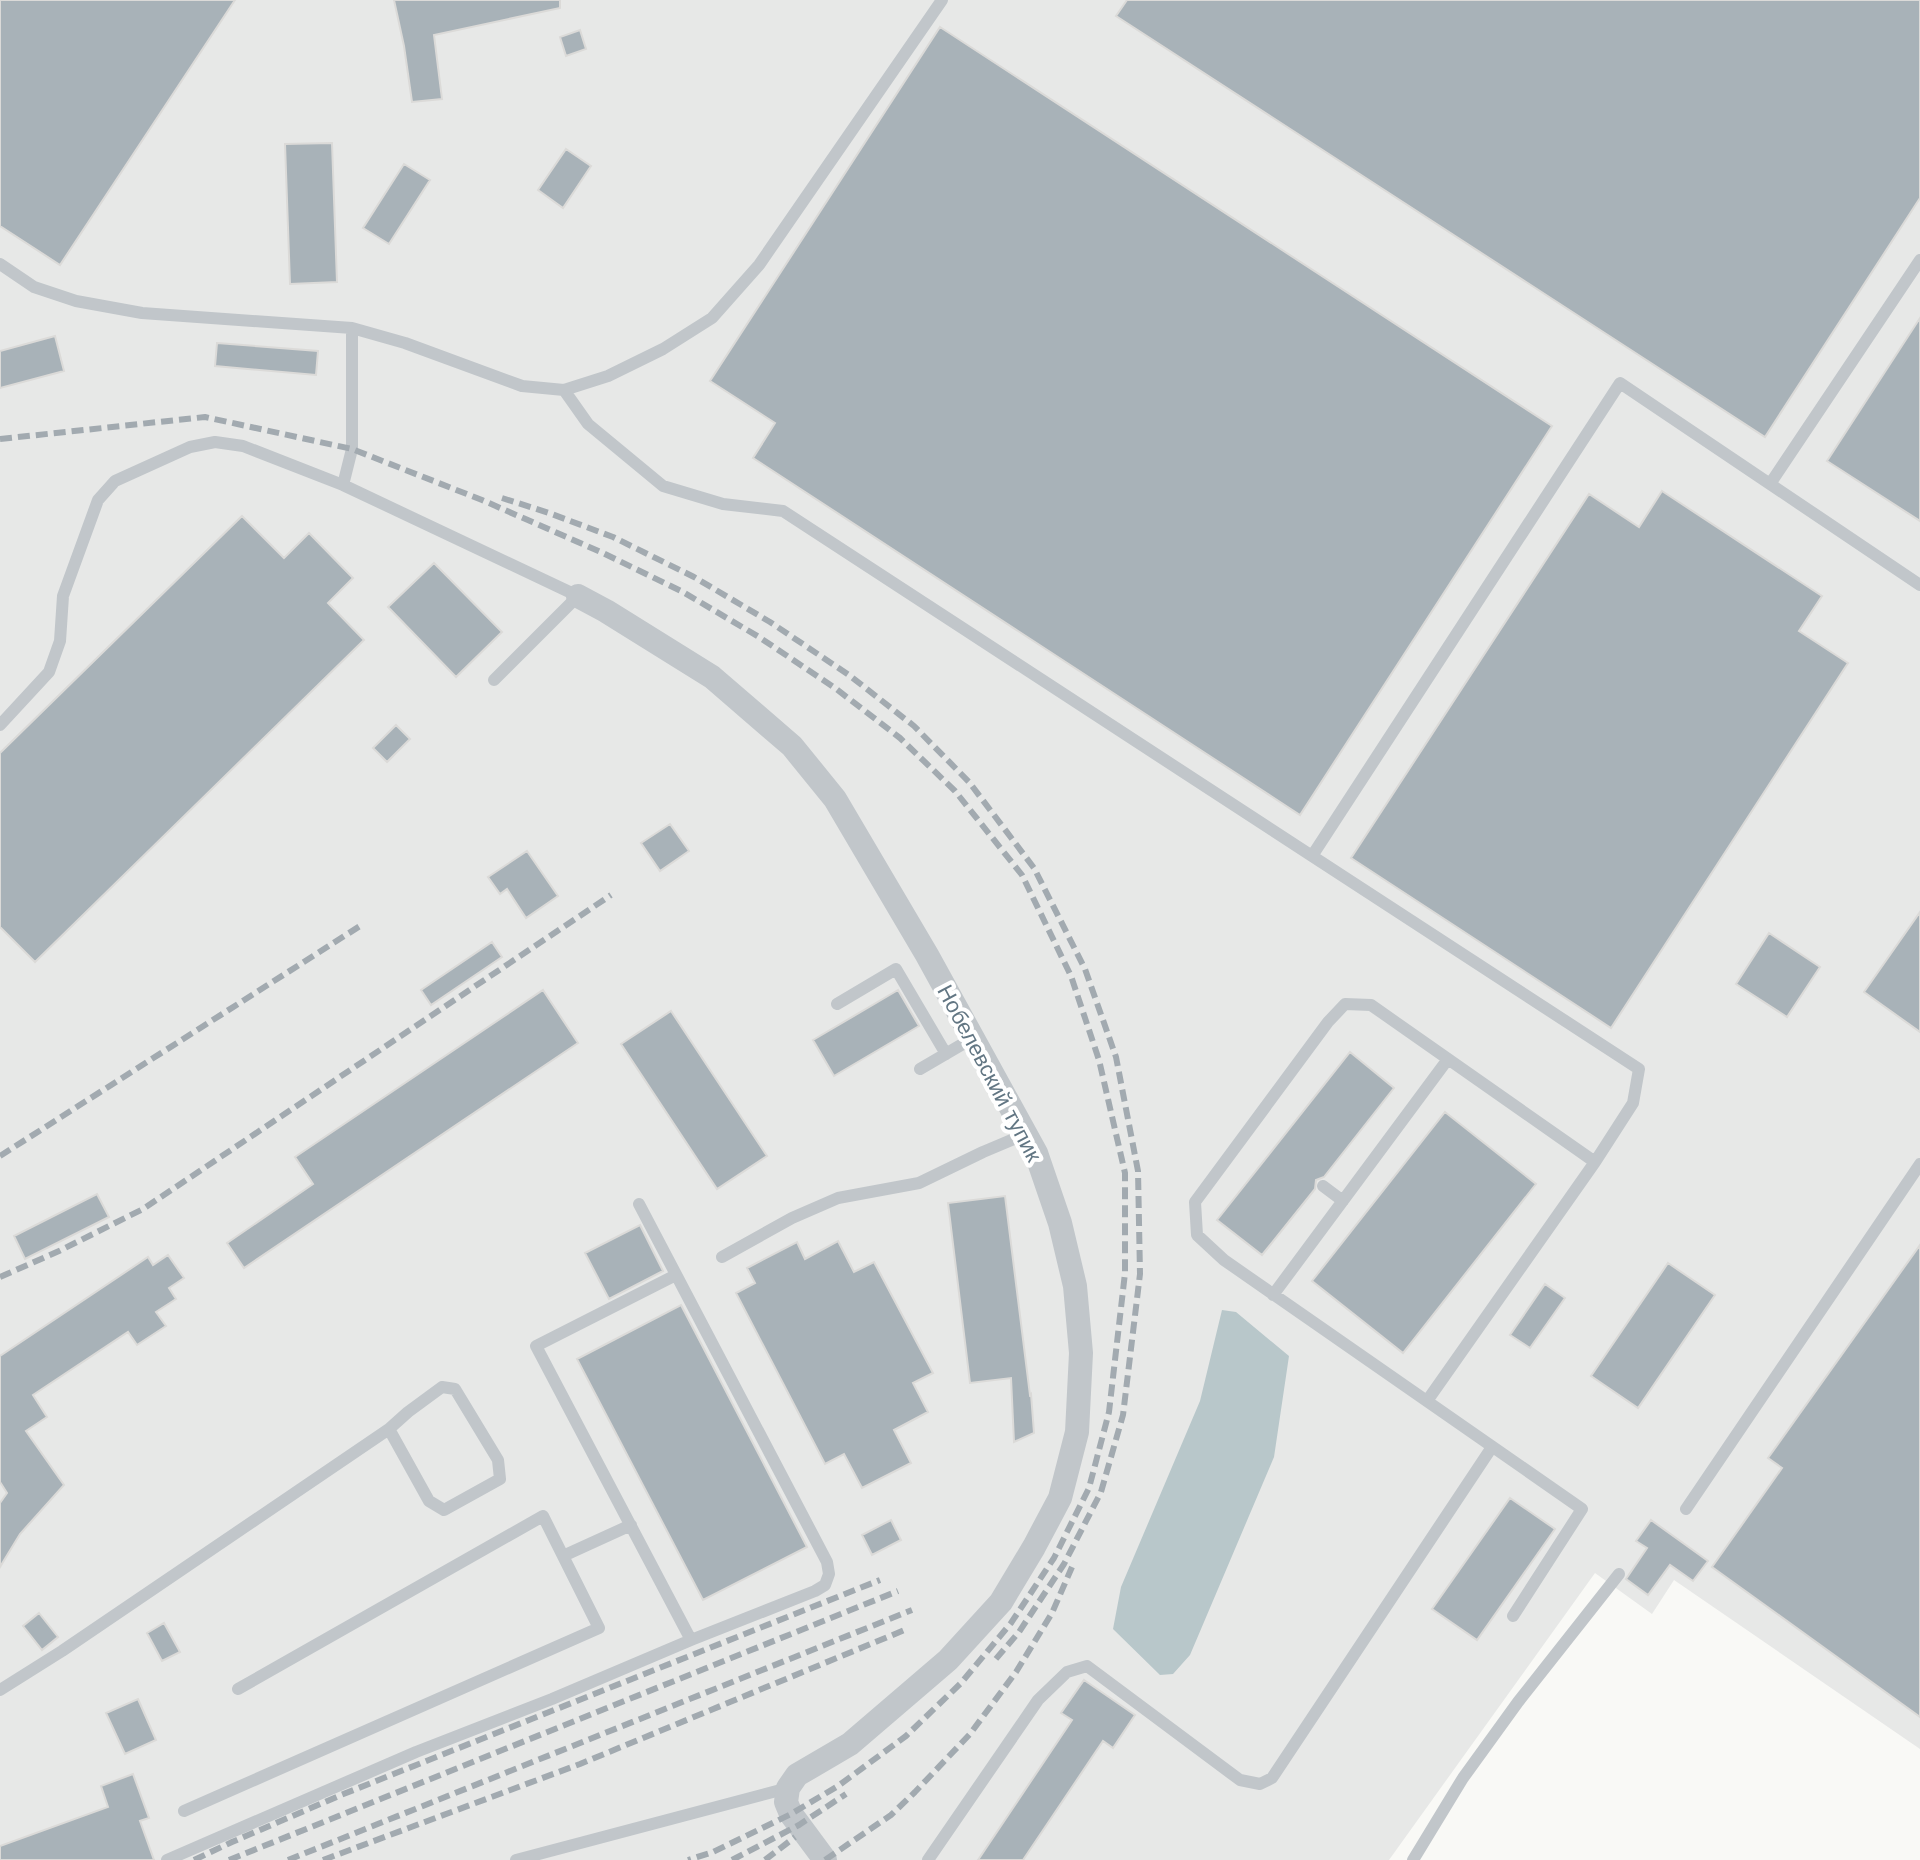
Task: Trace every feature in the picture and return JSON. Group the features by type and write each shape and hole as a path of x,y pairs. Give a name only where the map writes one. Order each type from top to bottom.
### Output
{"street":[{"name":"Нобелевский тупик","path":"578,596 712,677 792,746 835,799 927,955 1036,1153 1060,1223 1075,1286 1081,1353 1077,1432 1060,1498 1034,1547 1001,1602 948,1660 850,1744 797,1775 788,1788"},
{"path":"788,1788 786,1802 791,1814 825,1860"}],"lane":[{"path":"0,264 34,287 89,304 142,313 352,328 405,343 522,386 564,390 636,363 712,318 759,265 942,0"},
{"path":"1770,484 1920,260"},
{"path":"343,485 352,449 352,328"},
{"path":"1312,856 1620,383 1920,585"},
{"path":"564,390 588,424 663,486 723,504 783,511 1639,1069 1633,1103 1427,1401"},
{"path":"0,725 49,672 60,641 63,596 98,500 115,481 190,447 215,442 243,446 343,485 578,596 494,680"},
{"path":"837,1004 896,969 946,1054"},
{"path":"1513,1616 1582,1509 1224,1260 1197,1235 1195,1202 1328,1022 1345,1004 1371,1005 1595,1162"},
{"path":"920,1069 973,1038"},
{"path":"1273,1295 1448,1059"},
{"path":"722,1257 792,1218 838,1198 919,1183 1026,1134"},
{"path":"1686,1509 1920,1164"},
{"path":"1323,1186 1343,1201"},
{"path":"167,1860 416,1752 825,1585 829,1574 827,1562 639,1204"},
{"path":"676,1275 536,1346 691,1640"},
{"path":"0,1690 389,1429 442,1387 455,1389 498,1460 500,1479 444,1510 429,1501 389,1429"},
{"path":"928,1860 1038,1700 1067,1672 1087,1666 1240,1780 1260,1784 1272,1778 1492,1447"},
{"path":"184,1811 599,1628 543,1516 238,1689"},
{"path":"563,1556 631,1525"},
{"path":"1413,1860 1463,1778 1518,1702 1619,1574"},
{"path":"516,1860 788,1788"}],"shaded area":[{"path":"0,0 1920,0 1920,1749 1674,1580 1652,1614 1595,1573 1389,1860 0,1860"},
{"path":"1222,1310 1236,1312 1289,1356 1274,1457 1190,1655 1173,1674 1160,1675 1113,1629 1121,1587 1200,1401"}],"building":[{"path":"0,0 235,0 60,265 0,226"},
{"path":"394,0 560,0 560,8 434,35 442,99 412,102"},
{"path":"1127,0 1920,0 1920,198 1765,437 1116,16"},
{"path":"940,27 1552,426 1300,815 753,458 775,423 710,381"},
{"path":"580,30 586,49 566,56 560,37"},
{"path":"332,143 337,282 290,284 285,144"},
{"path":"566,149 591,166 563,208 538,190"},
{"path":"404,164 430,180 389,244 363,228"},
{"path":"1920,318 1920,521 1827,461"},
{"path":"55,336 64,371 0,388 0,351"},
{"path":"217,343 318,351 316,375 215,366"},
{"path":"1662,491 1822,596 1799,631 1848,663 1611,1028 1351,858 1589,494 1639,527"},
{"path":"242,516 284,558 309,533 353,578 328,603 364,640 35,962 0,927 0,753"},
{"path":"434,563 502,632 456,677 388,607"},
{"path":"396,725 410,739 387,762 373,748"},
{"path":"670,824 689,851 660,871 641,843"},
{"path":"527,851 558,896 526,918 507,889 500,894 488,877"},
{"path":"1920,912 1920,1032 1864,992"},
{"path":"1769,933 1820,967 1787,1017 1736,984"},
{"path":"492,942 502,957 431,1005 421,990"},
{"path":"543,990 578,1043 244,1268 227,1243 313,1184 295,1157"},
{"path":"898,990 919,1026 834,1076 813,1040"},
{"path":"671,1011 767,1156 717,1189 621,1044"},
{"path":"1350,1052 1394,1088 1324,1177 1316,1180 1315,1189 1262,1255 1217,1220"},
{"path":"1445,1112 1536,1184 1403,1353 1312,1281"},
{"path":"97,1194 109,1217 25,1259 14,1236"},
{"path":"1005,1196 1034,1433 1014,1442 1011,1378 970,1383 948,1203"},
{"path":"640,1225 663,1271 609,1299 585,1253"},
{"path":"838,1241 854,1272 874,1262 933,1373 913,1383 928,1412 894,1430 911,1463 862,1488 844,1454 825,1464 736,1293 755,1283 747,1268 797,1242 805,1259"},
{"path":"1920,1245 1920,1717 1712,1567 1782,1468 1768,1458"},
{"path":"168,1255 184,1278 169,1288 176,1299 156,1312 166,1326 137,1345 128,1332 33,1395 47,1417 26,1431 64,1485 20,1534 0,1567 0,1503 7,1493 0,1482 0,1356 148,1257 153,1265"},
{"path":"1668,1263 1715,1295 1638,1408 1591,1376"},
{"path":"1545,1284 1565,1298 1530,1348 1510,1335"},
{"path":"681,1305 807,1547 703,1600 577,1359"},
{"path":"1510,1498 1555,1529 1477,1640 1432,1609"},
{"path":"891,1520 901,1540 872,1555 862,1535"},
{"path":"1651,1520 1708,1561 1693,1581 1670,1565 1648,1595 1626,1579 1647,1548 1636,1541"},
{"path":"39,1613 58,1637 42,1650 23,1626"},
{"path":"164,1623 180,1652 162,1661 147,1633"},
{"path":"1084,1680 1135,1715 1113,1748 1103,1741 1023,1860 978,1860 1072,1720 1061,1713"},
{"path":"138,1699 156,1740 125,1754 106,1713"},
{"path":"133,1774 149,1818 140,1821 154,1860 0,1860 0,1846 108,1807 101,1786"}],"railway":[{"path":"0,439 205,417 352,449 482,500 683,592 759,637 835,688 900,738 955,791 1022,875 1071,976 1099,1060 1125,1173 1125,1273 1109,1412 1089,1488 1054,1558 1011,1623 961,1683 906,1736 838,1786 791,1814 713,1852 688,1860"},
{"path":"502,498 613,537 694,577 770,622 849,675 914,726 969,782 1034,868 1085,969 1116,1057 1138,1171 1140,1274 1123,1415 1101,1492 1064,1564 1019,1632 995,1660"},
{"path":"0,1277 143,1209 611,895"},
{"path":"0,1156 360,926"},
{"path":"825,1860 891,1815 970,1734 1016,1672 1052,1613 1072,1567"},
{"path":"194,1860 341,1795 880,1580"},
{"path":"229,1860 898,1591"},
{"path":"288,1860 912,1610"},
{"path":"323,1860 580,1764 907,1629"},
{"path":"732,1860 799,1825 846,1794"},
{"path":"765,1860 795,1837"}]}
